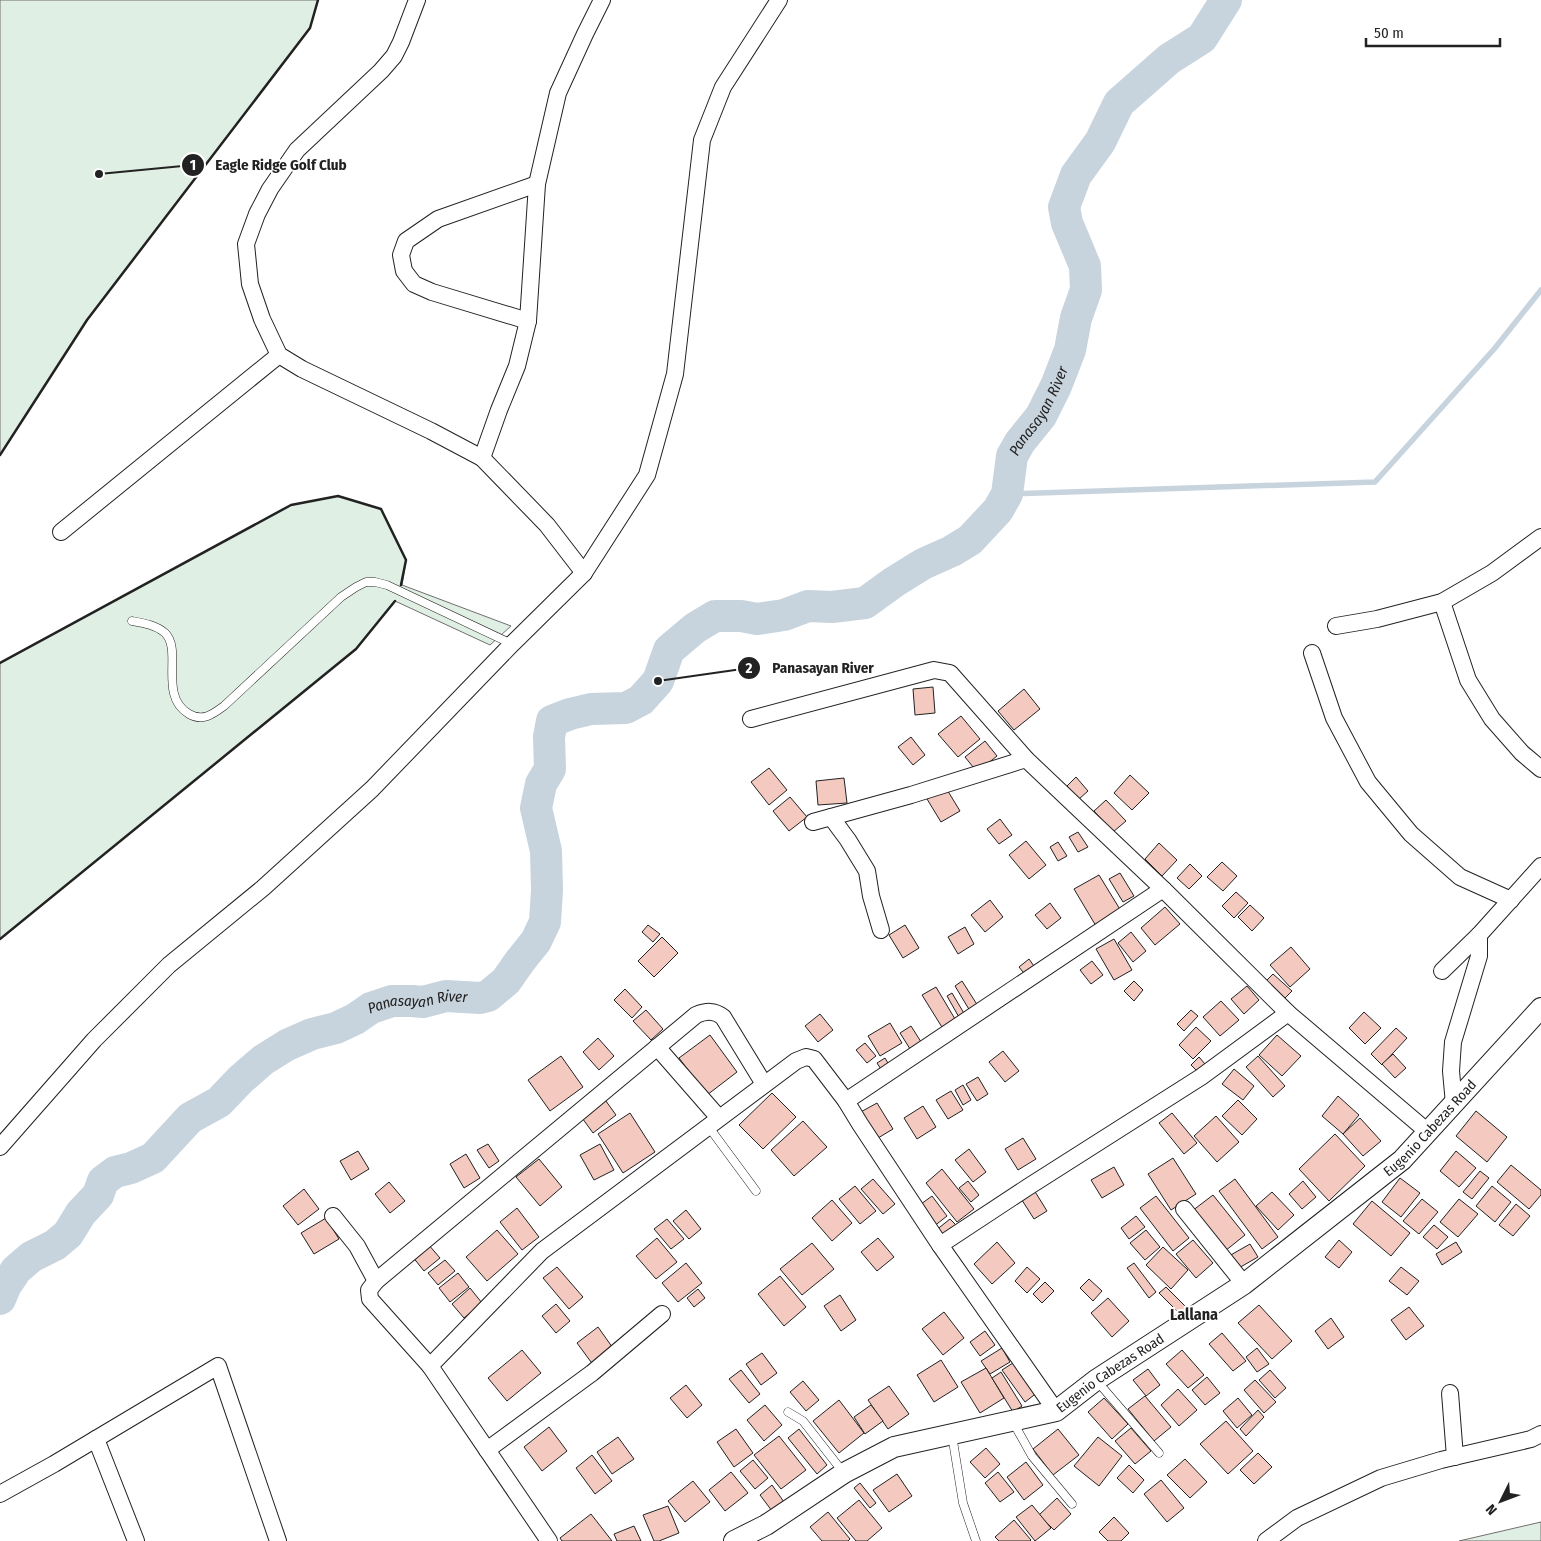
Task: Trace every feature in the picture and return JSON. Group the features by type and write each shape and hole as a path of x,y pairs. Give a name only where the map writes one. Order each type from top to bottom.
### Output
{"street":[{"path":"417,0 394,56 381,72 297,150 270,189 257,214 246,244 250,284 262,318 279,354 302,369 431,431 482,458 547,524 584,573"},
{"path":"482,458 499,410 518,366 528,321 537,184 558,93 602,0"},
{"path":"0,1147 94,1040 169,965 263,888 372,789 512,644 584,573 647,475 675,374 702,140 723,87 779,0"},
{"path":"528,321 432,292 414,284 404,271 401,255 406,241 438,219 537,184"},
{"path":"60,532 279,354"},
{"path":"1336,626 1376,619 1442,602 1492,573 1540,541"},
{"path":"1442,602 1468,680 1492,719 1522,753 1541,769"},
{"path":"1312,653 1334,718 1368,782 1411,834 1460,877 1510,900"},
{"path":"751,719 934,670 950,673 1026,758 1288,1012 1428,1132"},
{"path":"813,822 911,795 1026,758"},
{"path":"831,817 867,871 871,896 881,930"},
{"path":"1442,971 1479,935 1541,866"},
{"path":"846,1101 1163,889"},
{"path":"1454,1104 1451,1071 1453,1042 1479,956 1479,935"},
{"name":"Eugenio Cabezas Road","path":"734,1541 766,1525 844,1473 894,1447 1056,1411 1096,1380 1244,1284 1402,1160 1541,1008"},
{"path":"549,1541 430,1366 370,1299 369,1290 376,1281 696,1015 704,1012 718,1014 723,1017 764,1084"},
{"path":"940,1245 1201,1077 1288,1012"},
{"path":"658,1047 714,1122"},
{"path":"430,1366 542,1251 764,1084 796,1061 806,1057 814,1059 846,1101 940,1245 1056,1411"},
{"path":"1184,1209 1244,1284"},
{"path":"333,1216 357,1246 376,1281"},
{"path":"487,1450 592,1373 662,1314"},
{"path":"0,1494 218,1366 278,1541"},
{"path":"1450,1393 1456,1457"},
{"path":"1266,1541 1297,1518 1381,1478 1531,1439 1541,1434"},
{"path":"96,1439 136,1541"}],"lane":[{"path":"132,621 151,625 165,633 171,644 173,692 183,710 192,716 200,718 212,714 224,706 341,597 366,582 375,582 400,590 512,644"},
{"path":"714,1122 756,1191"},
{"path":"1096,1380 1159,1453"},
{"path":"788,1412 803,1420 844,1473"},
{"path":"1012,1420 1032,1456 1072,1504"},
{"path":"951,1434 963,1503 976,1541"}],"green space":[{"path":"0,0 318,0 310,28 87,320 0,455"},
{"path":"338,496 381,509 406,560 402,585 511,626 490,645 395,601 356,649 0,939 0,663 291,505"},
{"path":"1541,1522 1541,1541 1459,1541"}],"building":[{"path":"933,687 935,713 915,715 913,689"},
{"path":"1024,689 1040,709 1014,730 998,711"},
{"path":"961,716 980,739 958,757 938,734"},
{"path":"911,737 925,755 913,765 898,747"},
{"path":"985,741 997,756 977,772 965,757"},
{"path":"769,768 787,790 769,805 751,782"},
{"path":"1130,775 1149,793 1132,810 1114,793"},
{"path":"1076,777 1088,791 1079,799 1067,786"},
{"path":"844,778 847,803 818,805 816,781"},
{"path":"946,788 960,811 941,822 927,799"},
{"path":"790,797 807,817 789,831 773,811"},
{"path":"1106,800 1126,821 1113,832 1094,811"},
{"path":"1000,819 1012,835 999,844 987,829"},
{"path":"1078,832 1088,847 1078,852 1069,837"},
{"path":"1026,841 1046,865 1029,879 1009,855"},
{"path":"1058,842 1067,856 1058,861 1050,847"},
{"path":"1159,843 1177,860 1162,876 1145,859"},
{"path":"1222,862 1237,876 1223,891 1207,877"},
{"path":"1190,864 1202,876 1189,889 1177,878"},
{"path":"1120,873 1134,896 1123,902 1109,879"},
{"path":"1099,875 1121,911 1096,926 1074,889"},
{"path":"1236,892 1248,903 1234,918 1222,906"},
{"path":"990,900 1003,917 985,932 971,915"},
{"path":"1050,903 1061,918 1047,929 1035,915"},
{"path":"1250,905 1264,918 1252,931 1238,917"},
{"path":"1165,907 1180,924 1155,945 1141,928"},
{"path":"648,925 660,934 653,942 642,932"},
{"path":"905,925 919,948 903,958 889,935"},
{"path":"965,927 974,944 958,954 948,937"},
{"path":"1131,932 1146,951 1133,962 1118,943"},
{"path":"662,937 678,953 654,977 638,961"},
{"path":"1114,939 1132,970 1114,980 1096,949"},
{"path":"1291,947 1310,969 1290,987 1270,965"},
{"path":"1029,959 1036,969 1027,977 1019,967"},
{"path":"1092,961 1103,975 1091,984 1080,970"},
{"path":"1273,974 1292,991 1284,999 1265,982"},
{"path":"962,981 978,1006 970,1011 955,986"},
{"path":"1134,981 1143,990 1134,1001 1124,991"},
{"path":"1247,986 1259,1000 1244,1014 1231,999"},
{"path":"936,987 958,1024 945,1032 922,995"},
{"path":"625,989 642,1007 632,1018 614,1000"},
{"path":"952,993 965,1015 960,1019 947,996"},
{"path":"1221,1001 1239,1020 1220,1036 1203,1017"},
{"path":"646,1010 663,1029 651,1040 633,1021"},
{"path":"1191,1010 1198,1016 1184,1031 1177,1024"},
{"path":"1364,1012 1381,1028 1365,1044 1349,1028"},
{"path":"820,1014 833,1030 818,1042 805,1026"},
{"path":"890,1023 902,1043 880,1056 868,1036"},
{"path":"911,1026 923,1045 912,1052 900,1033"},
{"path":"1196,1027 1211,1041 1193,1059 1179,1045"},
{"path":"1396,1028 1407,1038 1382,1065 1371,1054"},
{"path":"710,1035 737,1072 707,1095 679,1058"},
{"path":"1277,1035 1301,1056 1282,1076 1259,1055"},
{"path":"598,1038 614,1056 599,1070 583,1052"},
{"path":"865,1043 876,1056 867,1063 856,1050"},
{"path":"1003,1051 1019,1071 1005,1082 989,1062"},
{"path":"1393,1054 1406,1068 1395,1078 1382,1064"},
{"path":"561,1056 583,1087 550,1111 528,1080"},
{"path":"1258,1056 1285,1086 1273,1097 1246,1067"},
{"path":"1199,1057 1205,1064 1197,1071 1191,1065"},
{"path":"885,1058 892,1070 884,1074 877,1063"},
{"path":"1234,1069 1254,1086 1243,1100 1222,1084"},
{"path":"978,1077 988,1094 977,1101 966,1084"},
{"path":"963,1085 971,1100 963,1105 955,1090"},
{"path":"951,1091 963,1110 948,1119 936,1100"},
{"path":"772,1093 796,1117 763,1149 739,1125"},
{"path":"1338,1096 1359,1115 1343,1134 1322,1116"},
{"path":"603,1097 616,1115 593,1133 580,1115"},
{"path":"1238,1100 1257,1119 1242,1135 1222,1116"},
{"path":"877,1103 893,1129 873,1141 857,1114"},
{"path":"923,1106 936,1127 917,1139 904,1118"},
{"path":"1476,1111 1507,1137 1487,1162 1456,1136"},
{"path":"630,1113 655,1152 623,1173 598,1134"},
{"path":"1172,1113 1197,1143 1184,1154 1159,1123"},
{"path":"1216,1116 1239,1142 1217,1162 1194,1136"},
{"path":"1360,1118 1381,1141 1363,1156 1343,1134"},
{"path":"803,1121 827,1147 794,1176 771,1150"},
{"path":"1335,1134 1365,1166 1329,1201 1299,1169"},
{"path":"1023,1138 1036,1159 1018,1170 1005,1149"},
{"path":"488,1144 499,1161 489,1168 477,1150"},
{"path":"600,1144 614,1170 594,1180 580,1155"},
{"path":"969,1149 986,1172 973,1182 955,1160"},
{"path":"358,1151 369,1169 351,1180 340,1161"},
{"path":"1456,1151 1476,1168 1459,1187 1440,1171"},
{"path":"466,1154 480,1178 464,1188 450,1164"},
{"path":"1173,1158 1196,1194 1171,1210 1148,1174"},
{"path":"539,1159 562,1187 540,1206 516,1177"},
{"path":"1511,1165 1541,1190 1541,1195 1529,1209 1497,1182"},
{"path":"1114,1167 1124,1185 1102,1198 1091,1180"},
{"path":"942,1169 974,1209 957,1222 926,1183"},
{"path":"1480,1171 1489,1178 1472,1199 1463,1192"},
{"path":"1400,1178 1420,1193 1401,1217 1382,1202"},
{"path":"873,1179 895,1204 883,1214 861,1189"},
{"path":"1235,1179 1278,1237 1262,1249 1219,1191"},
{"path":"968,1181 979,1195 971,1202 959,1188"},
{"path":"1303,1181 1316,1197 1302,1209 1289,1194"},
{"path":"389,1182 405,1201 390,1213 375,1194"},
{"path":"855,1186 876,1211 860,1224 839,1199"},
{"path":"1492,1186 1511,1202 1495,1222 1476,1206"},
{"path":"304,1189 319,1209 298,1225 283,1206"},
{"path":"1034,1190 1047,1211 1034,1219 1020,1197"},
{"path":"1272,1192 1294,1215 1278,1230 1256,1206"},
{"path":"1213,1195 1245,1235 1225,1251 1192,1211"},
{"path":"932,1196 947,1216 933,1227 917,1207"},
{"path":"1156,1196 1189,1238 1173,1251 1140,1208"},
{"path":"1422,1199 1438,1212 1419,1234 1403,1221"},
{"path":"1459,1199 1478,1214 1458,1237 1440,1222"},
{"path":"832,1200 852,1223 832,1241 812,1218"},
{"path":"1372,1201 1410,1233 1391,1256 1353,1224"},
{"path":"1516,1204 1530,1216 1513,1236 1499,1225"},
{"path":"517,1208 539,1237 522,1250 500,1222"},
{"path":"686,1210 701,1229 689,1239 673,1221"},
{"path":"1136,1216 1145,1227 1129,1239 1121,1228"},
{"path":"326,1218 339,1239 314,1254 301,1233"},
{"path":"667,1219 684,1239 671,1249 654,1229"},
{"path":"950,1219 956,1225 940,1237 935,1231"},
{"path":"1434,1225 1448,1237 1437,1249 1423,1237"},
{"path":"497,1230 518,1254 487,1281 466,1257"},
{"path":"1146,1230 1160,1247 1145,1260 1130,1243"},
{"path":"657,1238 677,1262 656,1279 636,1256"},
{"path":"878,1238 894,1257 877,1271 861,1252"},
{"path":"1193,1240 1213,1263 1196,1278 1176,1254"},
{"path":"1339,1240 1352,1252 1339,1268 1325,1257"},
{"path":"997,1242 1015,1263 992,1284 974,1264"},
{"path":"1456,1242 1462,1252 1442,1265 1436,1254"},
{"path":"812,1243 834,1269 802,1295 780,1269"},
{"path":"428,1244 440,1258 424,1271 412,1256"},
{"path":"1250,1244 1258,1257 1237,1269 1229,1256"},
{"path":"1163,1247 1188,1270 1171,1289 1146,1265"},
{"path":"445,1260 455,1271 438,1285 428,1273"},
{"path":"686,1263 702,1283 678,1302 662,1283"},
{"path":"1134,1263 1156,1292 1149,1298 1127,1268"},
{"path":"557,1267 583,1297 569,1309 543,1278"},
{"path":"1027,1267 1040,1279 1027,1293 1015,1281"},
{"path":"1401,1267 1419,1281 1407,1295 1389,1281"},
{"path":"458,1273 469,1287 450,1302 439,1288"},
{"path":"780,1276 806,1307 784,1326 758,1294"},
{"path":"1089,1279 1102,1291 1093,1301 1080,1288"},
{"path":"1045,1282 1054,1291 1042,1303 1033,1294"},
{"path":"1166,1287 1187,1308 1181,1315 1159,1293"},
{"path":"470,1288 482,1303 464,1318 452,1304"},
{"path":"698,1289 705,1298 694,1307 687,1298"},
{"path":"840,1295 856,1320 841,1331 824,1306"},
{"path":"1108,1298 1129,1321 1112,1337 1091,1313"},
{"path":"556,1304 570,1321 556,1333 542,1316"},
{"path":"1259,1305 1292,1341 1272,1359 1238,1323"},
{"path":"1409,1307 1424,1326 1406,1340 1391,1320"},
{"path":"944,1312 964,1338 943,1355 922,1329"},
{"path":"1331,1318 1344,1337 1328,1349 1315,1331"},
{"path":"598,1327 615,1351 594,1366 577,1343"},
{"path":"985,1331 995,1345 980,1356 970,1342"},
{"path":"1222,1333 1246,1361 1233,1371 1209,1344"},
{"path":"1002,1348 1010,1362 990,1374 981,1361"},
{"path":"1257,1348 1269,1364 1257,1372 1246,1357"},
{"path":"522,1350 541,1373 507,1401 488,1378"},
{"path":"1182,1350 1204,1375 1188,1388 1166,1364"},
{"path":"762,1353 777,1373 761,1385 746,1364"},
{"path":"941,1360 958,1387 934,1402 917,1375"},
{"path":"1016,1361 1038,1392 1025,1402 1002,1370"},
{"path":"986,1368 1004,1398 980,1413 961,1382"},
{"path":"1148,1369 1160,1385 1146,1396 1133,1380"},
{"path":"741,1370 760,1394 749,1403 729,1379"},
{"path":"1270,1370 1286,1388 1275,1398 1259,1380"},
{"path":"1001,1372 1022,1406 1013,1412 992,1378"},
{"path":"1207,1377 1220,1393 1205,1405 1192,1390"},
{"path":"1255,1380 1276,1402 1264,1413 1244,1390"},
{"path":"803,1381 819,1400 806,1411 790,1392"},
{"path":"686,1385 702,1405 687,1418 670,1398"},
{"path":"889,1386 909,1414 888,1429 868,1400"},
{"path":"1178,1389 1197,1410 1179,1426 1161,1405"},
{"path":"1145,1396 1171,1427 1154,1441 1128,1409"},
{"path":"1104,1398 1128,1424 1112,1439 1088,1412"},
{"path":"1238,1398 1252,1415 1237,1428 1223,1411"},
{"path":"839,1400 864,1433 839,1453 813,1421"},
{"path":"765,1405 782,1425 764,1441 747,1420"},
{"path":"871,1405 883,1421 865,1434 854,1417"},
{"path":"1258,1410 1264,1417 1246,1436 1240,1429"},
{"path":"1226,1421 1253,1451 1228,1474 1200,1444"},
{"path":"549,1427 567,1451 542,1471 524,1447"},
{"path":"1131,1428 1151,1451 1135,1464 1115,1441"},
{"path":"736,1429 753,1453 734,1467 717,1442"},
{"path":"799,1429 827,1465 817,1474 788,1438"},
{"path":"1058,1429 1079,1455 1053,1475 1033,1449"},
{"path":"779,1436 806,1470 781,1489 754,1455"},
{"path":"618,1437 634,1459 612,1474 597,1452"},
{"path":"1098,1437 1122,1456 1099,1486 1074,1466"},
{"path":"986,1448 1000,1464 985,1478 970,1462"},
{"path":"1258,1453 1272,1467 1254,1484 1240,1470"},
{"path":"592,1455 612,1481 595,1494 576,1468"},
{"path":"1185,1459 1207,1482 1190,1498 1167,1475"},
{"path":"753,1460 768,1478 755,1489 740,1471"},
{"path":"1026,1462 1043,1485 1024,1500 1007,1477"},
{"path":"1129,1465 1144,1480 1133,1493 1117,1478"},
{"path":"731,1472 748,1493 725,1511 709,1490"},
{"path":"998,1472 1014,1492 1000,1502 985,1483"},
{"path":"897,1474 912,1496 889,1512 873,1490"},
{"path":"1161,1480 1184,1508 1167,1522 1144,1494"},
{"path":"693,1481 710,1502 685,1522 668,1501"},
{"path":"860,1483 876,1503 870,1508 854,1488"},
{"path":"772,1485 784,1502 772,1511 760,1495"},
{"path":"1057,1498 1071,1514 1054,1530 1039,1515"},
{"path":"859,1500 882,1528 867,1541 856,1541 837,1518"},
{"path":"1032,1505 1051,1528 1035,1541 1016,1517"},
{"path":"668,1506 679,1533 659,1541 654,1541 643,1515"},
{"path":"828,1512 850,1539 848,1541 822,1541 810,1527"},
{"path":"591,1514 612,1541 562,1541 560,1538"},
{"path":"1114,1517 1129,1533 1121,1541 1108,1541 1099,1532"},
{"path":"1014,1520 1030,1541 999,1541 995,1537"},
{"path":"634,1526 641,1541 617,1541 614,1534"}],"waterway":[{"name":"Panasayan River","path":"0,1299 6,1285 16,1270 31,1257 55,1245 68,1234 81,1213 98,1195 103,1181 115,1172 131,1168 153,1158 190,1118 219,1102 263,1060 287,1045 312,1034 336,1028 355,1019 371,1008 392,1001 423,1002 446,996 480,998 488,996 506,981 536,941 545,922 547,890 546,851 536,808 541,784 550,769 549,737 552,721 591,709 626,708 641,700 658,681 669,650 695,628 715,616 741,616 757,619 784,615 808,606 832,607 865,603 923,564 952,551 970,540 998,510 1007,494 1012,456 1020,442 1041,416 1056,386 1070,350 1076,318 1086,290 1085,266 1067,223 1064,207 1076,175 1100,142 1119,103 1169,59 1202,38 1226,0"},
{"path":"1007,494 1375,482 1495,348 1541,290"}],"wall":[{"path":"0,455 87,320 310,28 318,0"},
{"path":"0,663 291,505 338,496 381,509 406,560 401,585"},
{"path":"0,939 356,649 395,601"}],"place":[{"name":"Eagle Ridge Golf Club","path":"99,174"},
{"name":"Panasayan River","path":"658,681"}],"district":[{"name":"Lallana","path":"1194,1314"}]}
